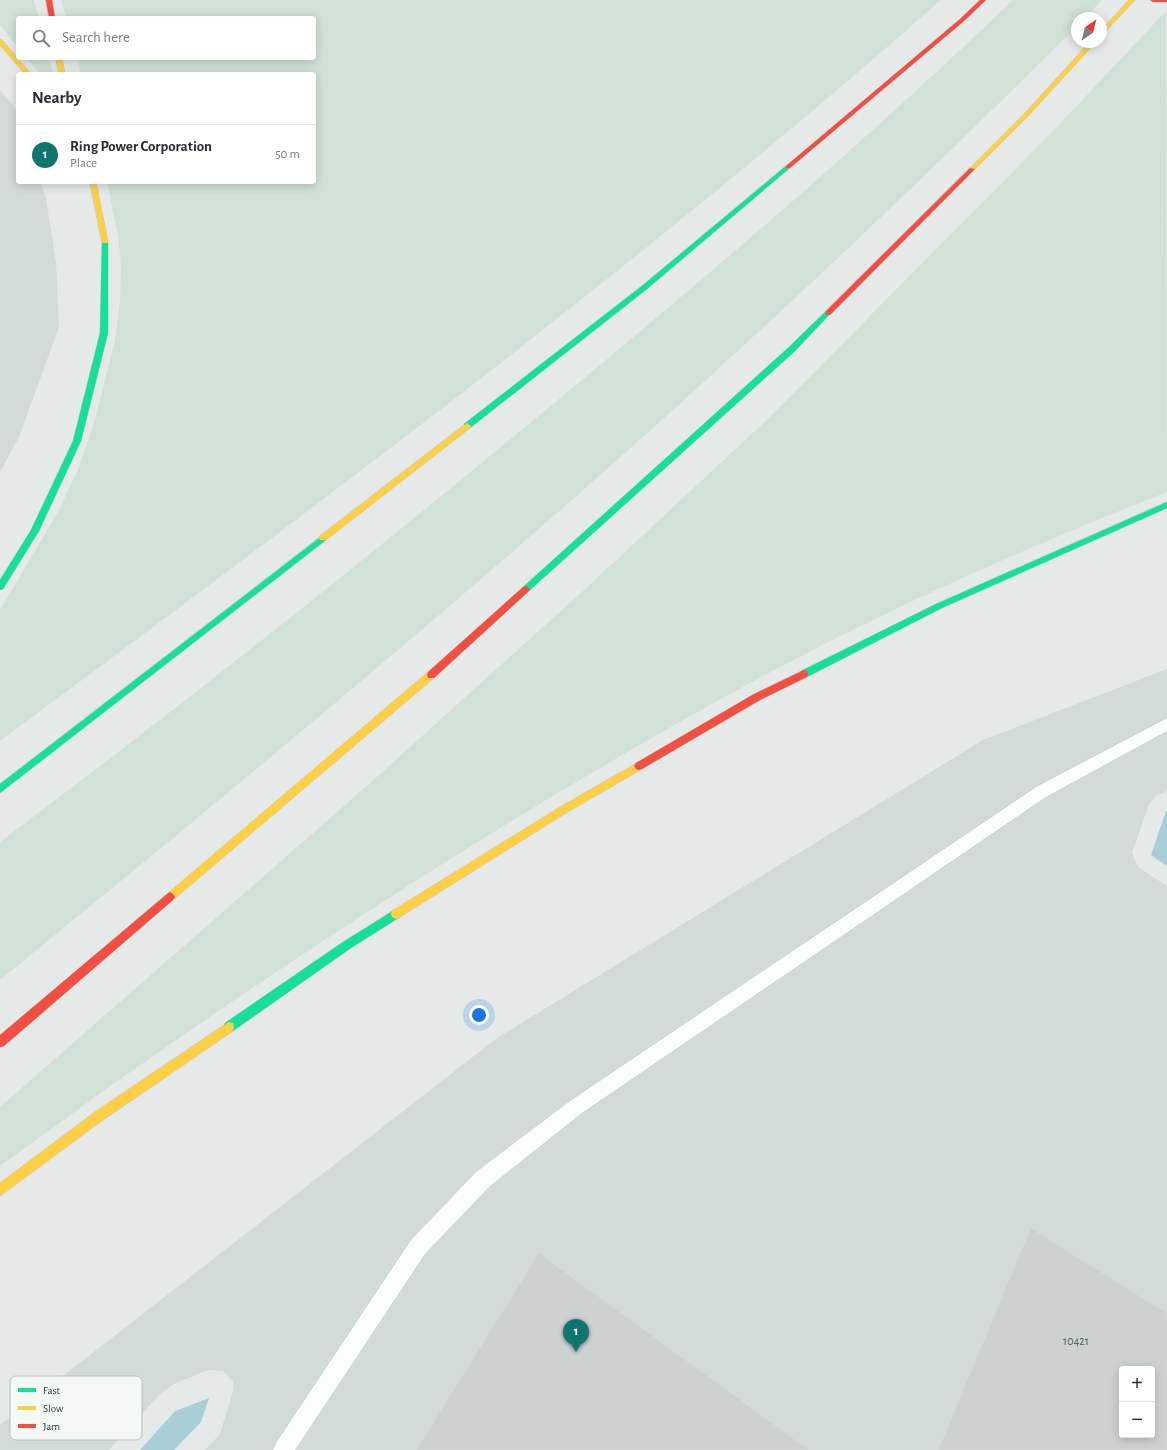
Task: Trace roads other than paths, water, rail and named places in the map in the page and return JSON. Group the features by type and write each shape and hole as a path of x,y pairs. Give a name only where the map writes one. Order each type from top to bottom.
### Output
{"main road":[{"path":"49,0 52,16"},
{"path":"0,789 645,287 962,20 983,0"},
{"path":"1107,27 1132,0"},
{"path":"1153,0 1167,0"},
{"path":"0,40 16,59"},
{"path":"0,1042 422,683 792,349 1027,114 1088,48"},
{"path":"16,60 26,72"},
{"path":"59,60 62,72"},
{"path":"0,587 36,531 77,441 104,333 106,248 93,184"},
{"path":"0,1190 99,1116 347,946 563,810 757,697 939,606 1167,506"}],"lane":[{"path":"283,1450 418,1247 483,1179 576,1107 1041,792 1167,724"}],"water":[{"path":"1167,811 1167,866 1151,855"},
{"path":"209,1398 201,1422 174,1450 140,1450 175,1411"}],"place":[{"name":"Ring Power Corporation","path":"576,1352"}]}
